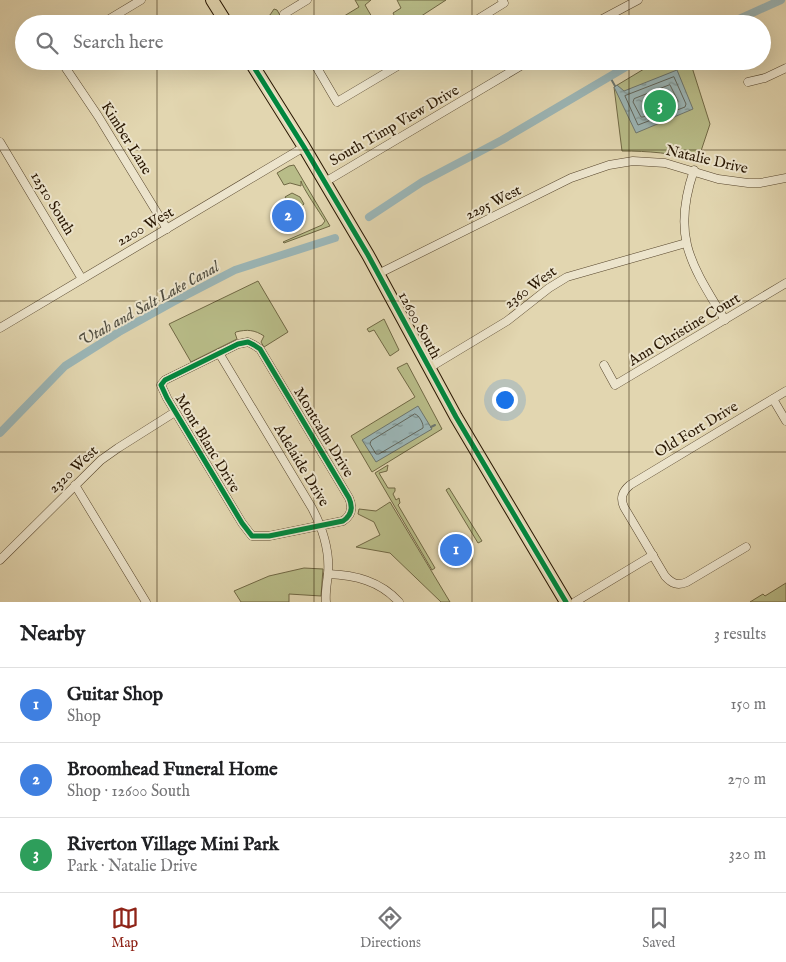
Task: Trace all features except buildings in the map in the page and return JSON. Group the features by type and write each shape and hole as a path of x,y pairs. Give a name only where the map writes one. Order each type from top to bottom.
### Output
{"main road":[{"path":"212,0 221,15"},
{"name":"12600 South","path":"256,70 325,182 456,417 566,602"}],"street":[{"path":"116,15 141,0"},
{"path":"285,15 307,0"},
{"path":"610,15 638,0"},
{"path":"484,15 503,2"},
{"path":"748,82 765,78 786,68"},
{"name":"Kimber Lane","path":"68,70 167,229"},
{"path":"317,70 337,102 391,70"},
{"name":"South Timp View Drive","path":"325,182 514,70"},
{"name":"12510 South","path":"0,142 82,279"},
{"name":"2200 West","path":"0,328 304,147"},
{"name":"Natalie Drive","path":"622,162 665,163 694,170 718,179 748,184 786,178"},
{"name":"2295 West","path":"378,274 578,175 596,168 622,162"},
{"path":"694,170 684,207 683,226 686,243 695,270 725,320"},
{"name":"2360 West","path":"429,368 507,321 549,288 567,277 686,243"},
{"name":"Ann Christine Court","path":"604,365 615,386 786,283"},
{"name":"Mont Blanc Drive","path":"248,342 238,344 219,353 173,376 161,385 242,523 252,536 268,536 321,526"},
{"name":"Montcalm Drive","path":"248,342 260,349 351,502 351,510 346,518 339,522 321,526"},
{"name":"Adelaide Drive","path":"219,353 321,526 327,548 326,602"},
{"name":"Old Fort Drive","path":"652,555 624,507 623,493 630,485 786,391"},
{"path":"773,399 786,421"},
{"name":"2320 West","path":"0,560 101,460 176,412"},
{"path":"75,485 146,602"},
{"path":"575,602 652,555 665,576 673,583 680,584 687,582 746,547"},
{"path":"328,574 365,579 382,587 399,602"}],"green space":[{"path":"355,0 371,0 365,5 371,15 346,15 359,7"},
{"path":"397,0 446,0 423,15 394,15 393,13 401,8"},
{"path":"274,9 280,15 270,15"},
{"path":"642,70 693,70 710,124 698,160 660,153 622,151 614,87"},
{"path":"294,165 330,226 284,243 322,225 325,221 301,181 301,186 290,183 284,185 277,173"},
{"path":"292,193 300,197 304,204 300,208 303,213 297,216 285,197"},
{"path":"258,281 288,332 264,347 261,342 264,336 261,334 254,331 236,332 237,339 191,362 169,324"},
{"path":"384,319 399,350 390,356 374,330 369,332 367,329"},
{"path":"407,363 442,429 372,472 351,436 415,397 397,368"},
{"path":"388,465 387,471 379,473 388,488 395,488 393,494 396,500 399,498 400,503 398,505 435,568 432,570 375,473"},
{"path":"449,488 482,541 478,543 446,490"},
{"path":"390,502 450,602 441,602 390,553 356,547 380,535 374,522 358,514 359,509 376,511"},
{"path":"304,568 323,569 321,596 289,594 289,602 241,602 234,591 269,576"},
{"path":"786,583 786,602 750,602 763,594 765,596"}],"water":[{"path":"677,70 693,109 636,133 614,87 617,85 624,91"},
{"path":"418,406 432,429 376,462 362,440"}],"waterway":[{"name":"Utah and Salt Lake Canal","path":"748,15 781,0"},
{"name":"Utah and Salt Lake Canal","path":"369,217 422,182 502,140 621,70"},
{"path":"610,77 615,86"},
{"name":"Utah and Salt Lake Canal","path":"0,433 65,366 119,332 235,270 335,238"},
{"path":"431,427 435,425"}],"cycle path":[{"path":"256,70 368,255 456,417 566,602"},
{"path":"248,342 260,349 349,498 351,511 343,521 269,536 252,536 242,523 167,398 161,385 165,380 238,344 248,342"}],"place":[{"name":"Riverton Village Mini Park","path":"660,106"},
{"name":"Broomhead Funeral Home","path":"288,216"},
{"name":"Guitar Shop","path":"456,550"}]}
